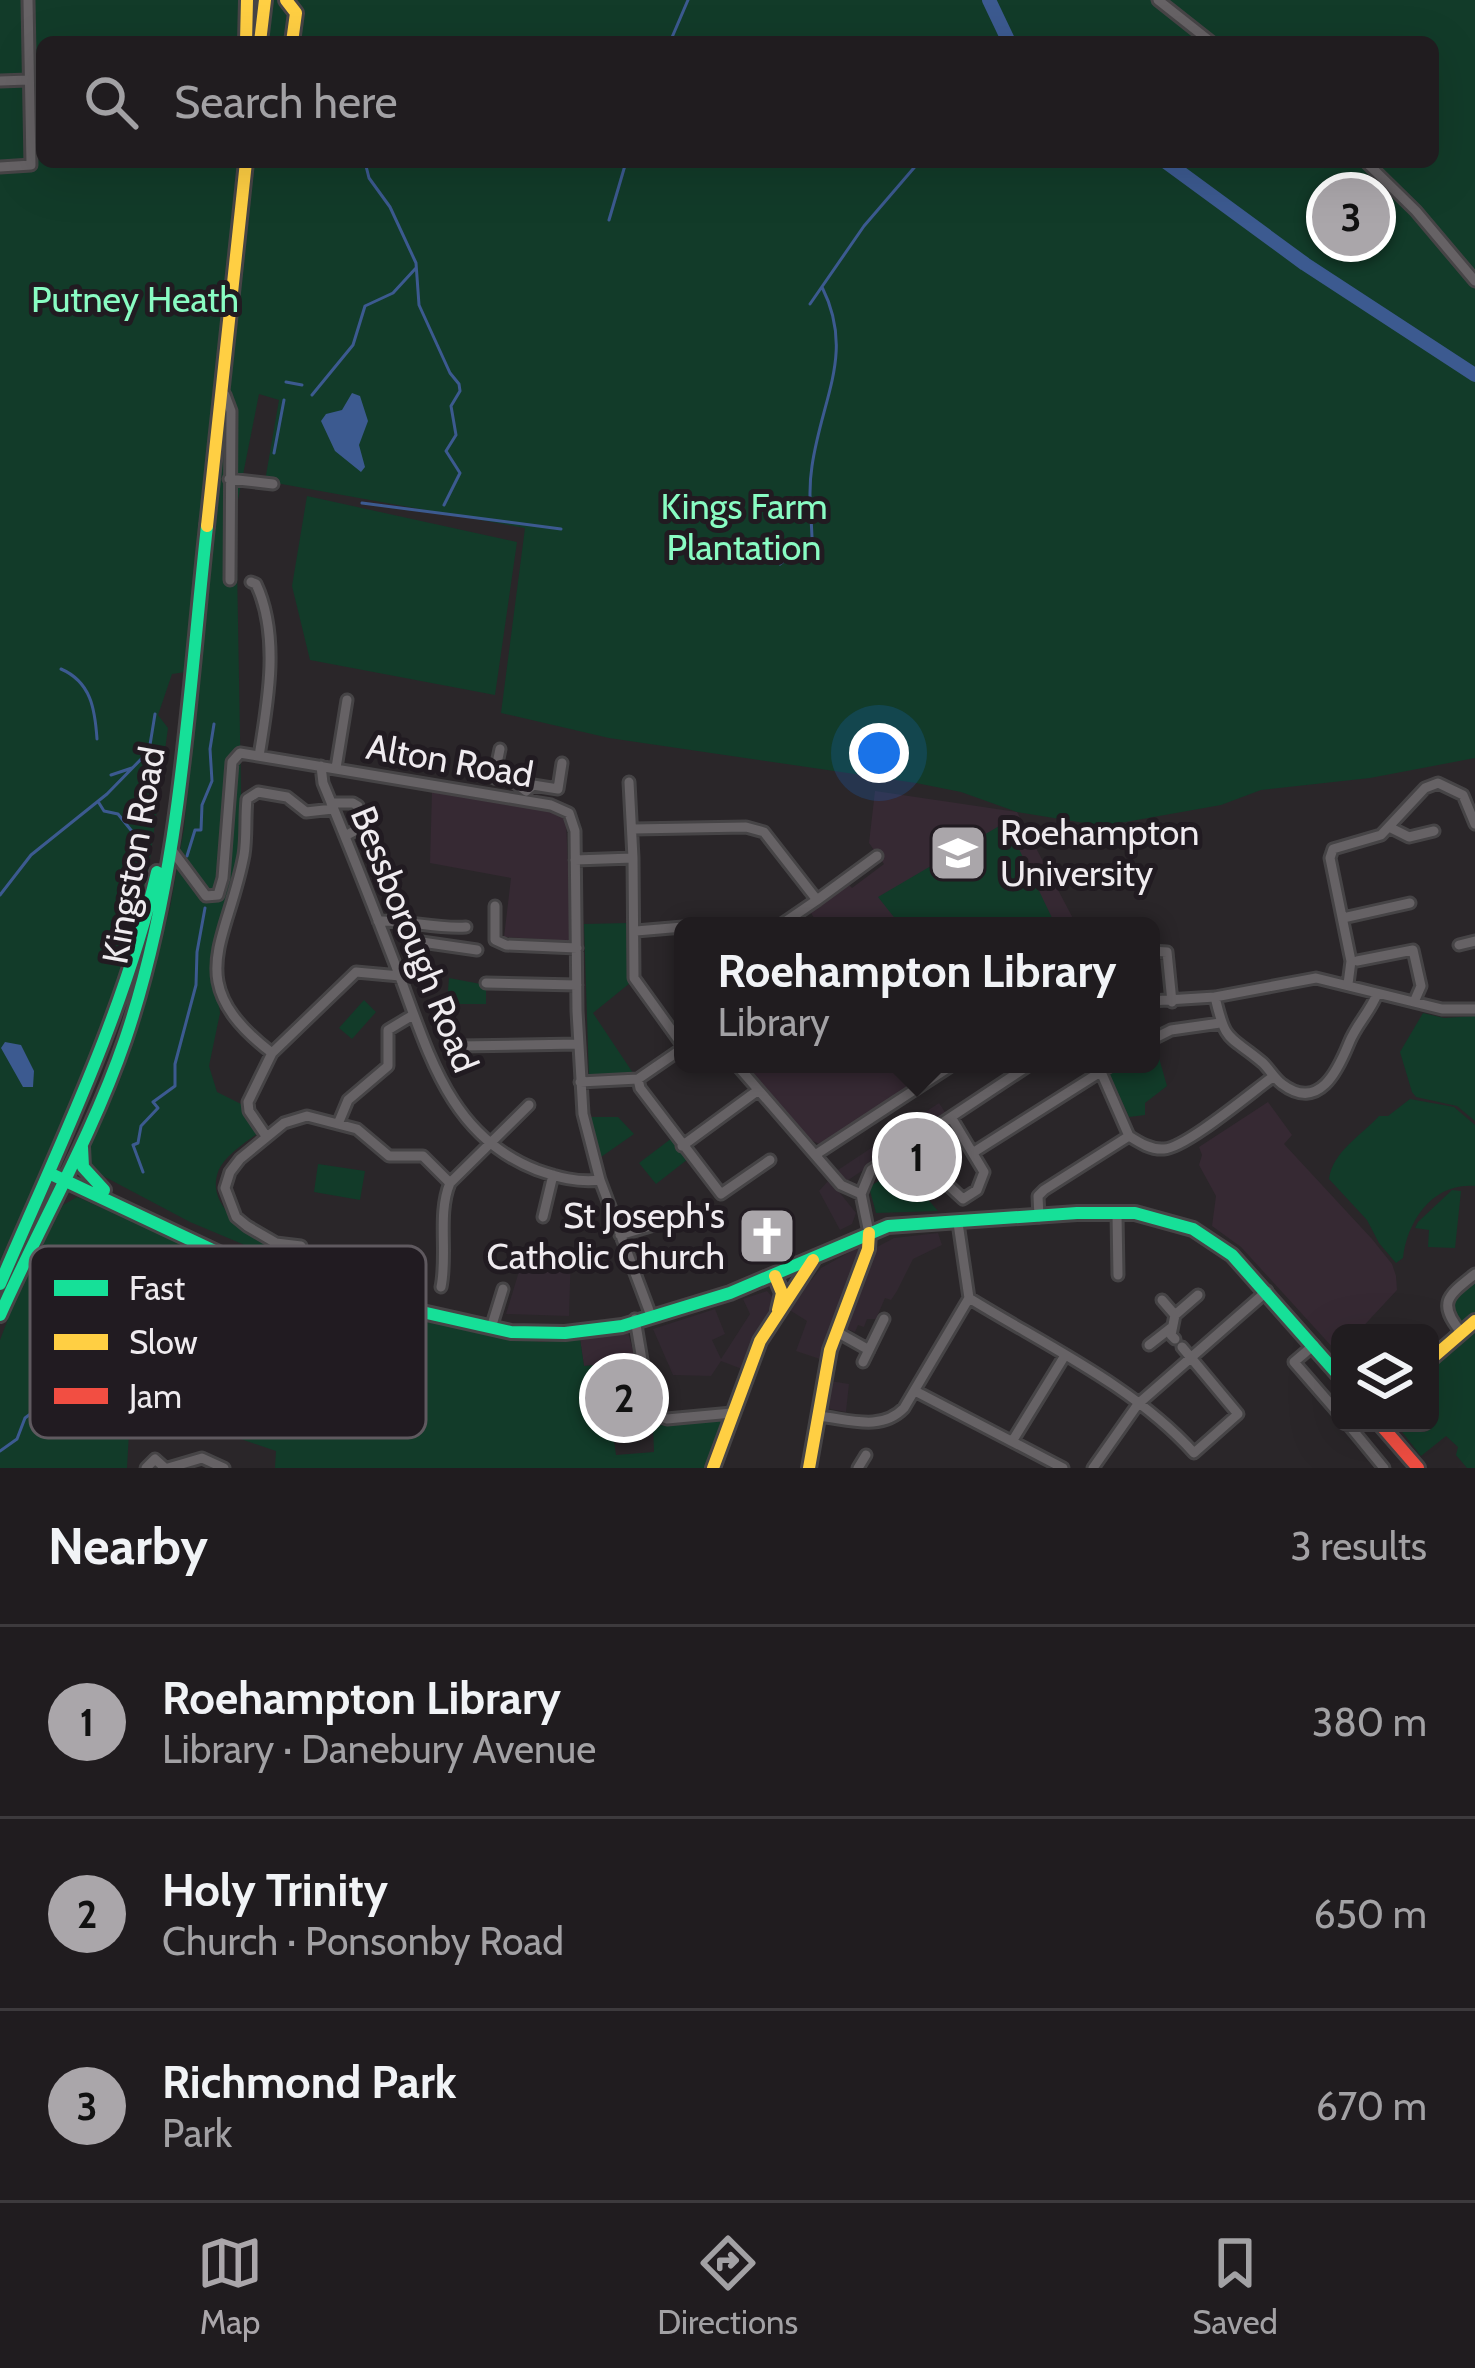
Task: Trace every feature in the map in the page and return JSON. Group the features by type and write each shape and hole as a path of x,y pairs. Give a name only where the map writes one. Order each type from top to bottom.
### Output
{"main road":[{"path":"247,0 253,34"},
{"path":"253,34 260,0"},
{"path":"290,1 296,18 293,36"},
{"path":"218,405 241,168"},
{"name":"Kingston Road","path":"0,1284 58,1173 83,1140 112,1076 147,966 171,849 241,168"},
{"name":"Kingston Road","path":"32,1246 108,1042 143,935 157,874 218,405"},
{"path":"83,1140 82,1167 97,1191"},
{"path":"58,1173 206,1246"},
{"path":"49,1208 71,1192 97,1191"},
{"path":"426,1309 565,1334 622,1326 776,1276 869,1233 904,1224 1117,1212 1174,1221 1232,1255 1331,1366"},
{"path":"808,1468 827,1361 868,1249 869,1233"},
{"name":"Kingston Road","path":"0,1315 30,1249"},
{"path":"713,1468 760,1341 813,1260"},
{"path":"776,1276 782,1293 778,1311"},
{"path":"1439,1352 1475,1321"},
{"path":"1387,1432 1418,1468"}],"street":[{"path":"0,167 31,165 28,0"},
{"path":"1158,0 1203,36"},
{"path":"0,81 28,80"},
{"path":"1372,168 1475,281"},
{"path":"218,405 229,479 230,580"},
{"path":"229,479 273,484"},
{"path":"171,849 206,896 218,895 232,762 240,753 259,756 268,687 268,616 251,582"},
{"path":"336,768 346,700"},
{"path":"500,749 494,778 513,781 525,796 533,784 558,789 562,763"},
{"name":"Alton Road","path":"259,756 525,796 569,813 575,831 583,1114 600,1180 651,1316"},
{"name":"Bessborough Road","path":"321,766 322,783 453,1105 488,1143 553,1175 584,1182 600,1180"},
{"path":"629,782 634,978 674,1034"},
{"path":"1348,985 1351,961 1333,849 1370,841 1425,788 1438,783 1463,795 1475,824"},
{"path":"272,1053 227,1008 216,965 219,938 245,853 247,800 258,792 287,797 306,812 353,802 358,806 358,829 345,836"},
{"path":"1389,826 1409,837 1434,831"},
{"path":"633,830 746,827 764,832 817,900"},
{"path":"792,917 878,856"},
{"path":"575,860 633,857"},
{"path":"1343,918 1410,903"},
{"path":"495,906 495,940 506,945 577,948"},
{"path":"378,921 466,928"},
{"path":"636,931 674,928"},
{"path":"442,929 442,945"},
{"path":"408,940 477,950"},
{"path":"1459,945 1475,941"},
{"path":"1160,950 1165,950 1172,1002"},
{"path":"1357,961 1413,950 1420,986 1414,1002"},
{"path":"266,1136 248,1102 272,1053 356,971 400,976"},
{"path":"1160,1001 1215,998 1303,979 1348,985 1442,1009 1475,1009"},
{"path":"486,983 577,986"},
{"path":"1215,998 1228,1039 1289,1089 1301,1092 1324,1088 1343,1064 1355,1030 1369,1014 1377,994"},
{"path":"338,1124 348,1100 388,1066 388,1030 413,1016"},
{"path":"1160,1036 1220,1024"},
{"path":"459,1046 578,1044"},
{"path":"580,1082 638,1079 674,1053"},
{"path":"743,1073 846,1190 861,1194"},
{"path":"815,1155 940,1073"},
{"path":"869,1233 861,1194 871,1170 1018,1073"},
{"path":"974,1152 1099,1073"},
{"path":"1101,1073 1130,1136 1145,1146 1170,1149 1274,1076"},
{"path":"638,1079 640,1088 721,1194 770,1160"},
{"path":"682,1146 757,1091"},
{"path":"441,1287 446,1260 445,1196 450,1183 529,1105"},
{"path":"301,1246 276,1243 258,1234 236,1217 225,1188 230,1172 266,1136 296,1117 357,1129 389,1156 423,1156 450,1183"},
{"path":"947,1173 948,1185 963,1199 972,1194 984,1172 952,1117"},
{"path":"1039,1217 1038,1196 1044,1190 1130,1136"},
{"path":"543,1217 553,1175"},
{"path":"1117,1212 1118,1275"},
{"path":"620,1235 664,1222"},
{"path":"818,1416 886,1422 904,1408 969,1298 958,1222"},
{"path":"1461,1332 1448,1315 1447,1304 1455,1290 1475,1274"},
{"path":"491,1324 503,1289"},
{"path":"1096,1467 1138,1404 1267,1291"},
{"path":"969,1298 1170,1426 1194,1453 1238,1414 1178,1344 1172,1327 1175,1315 1198,1295"},
{"path":"1162,1300 1175,1315"},
{"path":"635,1318 647,1406 657,1418 732,1413"},
{"path":"863,1362 884,1319"},
{"path":"1149,1345 1172,1327"},
{"path":"837,1332 869,1349"},
{"path":"1314,1345 1294,1362 1331,1405"},
{"path":"1013,1440 1064,1358"},
{"path":"915,1391 1063,1468"},
{"path":"1354,1432 1384,1468"},
{"path":"858,1468 866,1455"},
{"path":"146,1468 155,1459 166,1468 195,1466 202,1458 224,1468"}],"shaded area":[{"path":"432,791 558,813 566,819 571,941 504,937 511,878 430,863"},
{"name":"Roehampton University","path":"875,791 1017,812 1072,917 813,917 813,910 884,864 869,843"},
{"path":"753,1073 906,1073 915,1085 819,1144"},
{"path":"1268,1102 1292,1135 1284,1144 1392,1264 1397,1290 1365,1324 1331,1324 1331,1346 1241,1247 1212,1226 1216,1196 1199,1165 1199,1147"},
{"path":"939,1103 947,1115 836,1188 856,1213 852,1224 840,1230 819,1191 838,1170"},
{"path":"938,1233 942,1245 913,1259 876,1319 867,1319 855,1332 845,1328 877,1247 894,1238"},
{"path":"527,1245 571,1252 569,1316 506,1314"},
{"path":"861,1246 865,1249 820,1359 796,1351 807,1321 788,1309 821,1268"},
{"path":"767,1291 775,1300 742,1369 721,1361 711,1376 673,1375 653,1329 715,1309 725,1334 712,1340 721,1359 750,1314 743,1299"},
{"path":"628,1332 636,1362 584,1366 580,1339"},
{"path":"830,1381 849,1384 846,1412 825,1408"}],"green space":[{"path":"0,0 1475,0 1475,758 1370,778 1261,790 1221,805 1103,826 1017,812 961,792 916,783 609,738 501,713 525,528 265,481 279,400 259,394 236,510 242,847 213,961 220,1013 209,1066 217,1092 241,1104 260,1132 221,1166 216,1187 220,1201 241,1225 281,1246 247,1246 90,1169 88,1152 121,1077 170,908 184,828 200,670 172,674 158,715 168,728 145,896 110,1016 0,1261"},
{"path":"307,496 517,542 495,695 310,660 292,586"},
{"path":"1006,822 1052,917 894,917 878,897"},
{"path":"629,923 630,983 593,1013 635,1076 589,1078 584,924"},
{"path":"449,978 486,985 486,1004 447,1004"},
{"path":"364,1000 376,1012 352,1039 339,1028"},
{"path":"1423,1013 1444,1018 1475,1016 1475,1121 1457,1106 1412,1092 1400,1052"},
{"path":"1160,1062 1167,1086 1145,1103 1145,1115 1129,1117 1109,1073 1160,1073"},
{"path":"1410,1099 1454,1107 1475,1125 1475,1186 1460,1186 1435,1197 1416,1218 1403,1258 1396,1263 1367,1220 1329,1179 1349,1144 1379,1116 1388,1116"},
{"path":"590,1117 618,1117 634,1134 601,1157"},
{"path":"672,1138 688,1159 656,1184 639,1163"},
{"path":"318,1164 365,1171 360,1200 314,1192"},
{"path":"890,1174 903,1187 912,1181 938,1211 876,1213 869,1187"},
{"path":"1452,1190 1461,1191 1455,1248 1428,1247 1429,1230 1415,1228"},
{"path":"77,1197 191,1246 42,1246 63,1205"},
{"path":"30,1270 30,1438 129,1438 127,1468 0,1468 0,1340"},
{"path":"1475,1280 1475,1312 1459,1325 1452,1305"},
{"path":"426,1321 490,1336 542,1342 580,1339 584,1366 636,1362 637,1371 605,1375 616,1455 654,1452 653,1426 725,1423 708,1468 275,1468 276,1451 238,1438 426,1438"},
{"path":"1475,1329 1475,1468 1467,1468 1456,1455 1458,1447 1446,1436 1421,1456 1402,1432 1439,1432 1439,1359"}],"water":[{"path":"352,393 360,396 368,421 359,445 365,467 361,472 335,451 321,421 326,414 342,410"},
{"path":"5,1042 21,1045 34,1071 33,1087 23,1087 1,1048"}],"waterway":[{"path":"673,36 688,0"},
{"path":"989,0 1006,36"},
{"path":"366,168 416,263 419,305 459,384 451,406 456,435 446,451 460,473 444,505"},
{"path":"609,220 624,168"},
{"path":"810,304 864,226 914,168"},
{"path":"1174,168 1305,264 1475,375"},
{"path":"312,395 353,345 365,306 393,293 416,268"},
{"path":"812,537 812,466 836,354 836,333 822,287"},
{"path":"286,382 302,385"},
{"path":"274,453 284,400"},
{"path":"362,503 561,529"},
{"path":"780,564 805,543"},
{"path":"61,669 85,689 97,739"},
{"path":"0,895 31,855 107,794 149,751 155,714"},
{"path":"187,856 195,830 201,830 202,805 212,781 214,724"},
{"path":"111,775 132,768"},
{"path":"99,803 104,811 118,814 147,850"},
{"path":"143,1172 133,1145 138,1143 141,1126 158,1108 153,1102 175,1086 175,1064 196,985 205,908"},
{"path":"0,1451 17,1439 30,1414"}],"traffic: fast":[{"path":"33,1246 97,1111 144,978 180,786 207,526"},
{"path":"0,1284 108,1030 157,872"},
{"path":"82,1147 83,1167 104,1190"},
{"path":"51,1174 204,1246"},
{"path":"426,1313 511,1332 565,1333 622,1326 730,1293 888,1226 1135,1213 1193,1229 1232,1255 1331,1367"},
{"path":"0,1315 30,1252"}],"traffic: slow":[{"path":"246,36 247,0"},
{"path":"261,36 265,0"},
{"path":"286,0 296,13 293,36"},
{"path":"207,526 245,168"},
{"path":"809,1468 830,1350 868,1249 869,1233"},
{"path":"713,1468 760,1341 813,1260"},
{"path":"775,1276 782,1293 778,1310"},
{"path":"1439,1352 1475,1321"}],"traffic: jam":[{"path":"1387,1432 1418,1468"}],"place":[{"name":"Richmond Park","path":"1351,217"},
{"name":"Roehampton University","path":"958,853"},
{"name":"Roehampton Library","path":"917,1157"},
{"name":"St Joseph's Catholic Church","path":"767,1236"},
{"name":"Holy Trinity","path":"624,1398"}],"park label":[{"name":"Putney Heath","path":"135,299"},
{"name":"Kings Farm Plantation","path":"744,526"}]}
